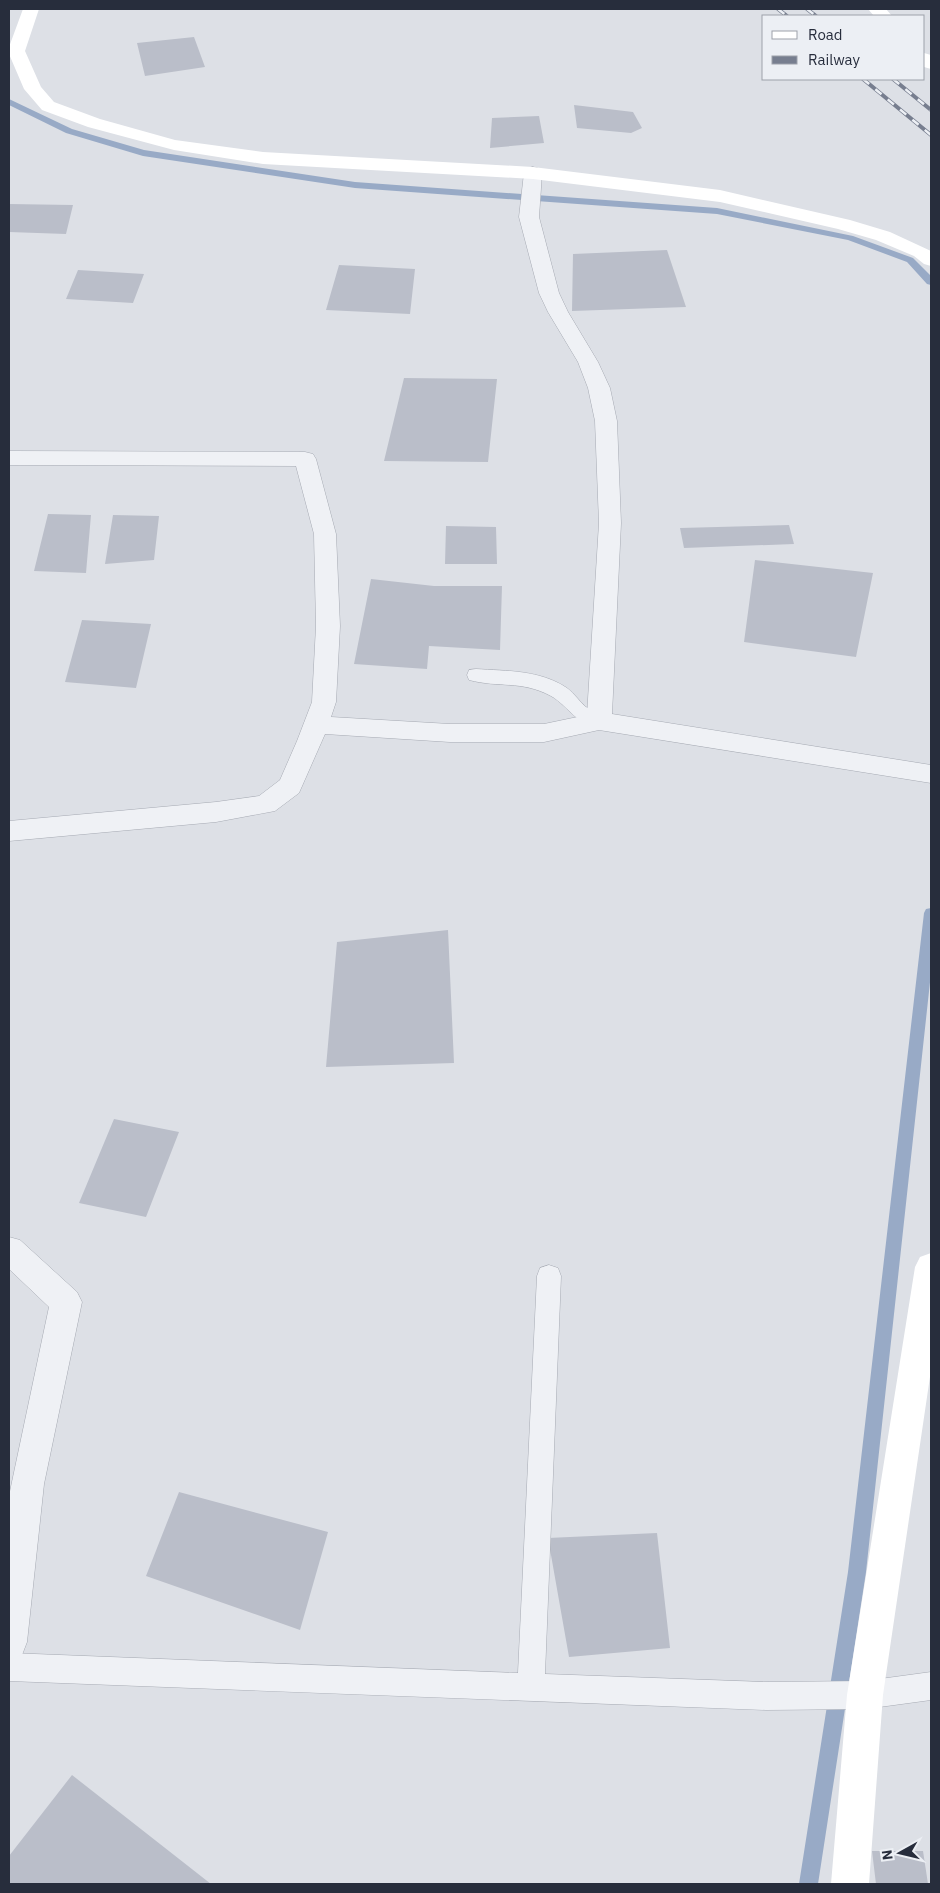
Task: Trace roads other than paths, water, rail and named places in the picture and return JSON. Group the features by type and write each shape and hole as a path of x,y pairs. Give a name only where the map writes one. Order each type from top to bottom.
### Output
{"street":[{"path":"31,9 16,51 33,89 48,106 94,123 174,145 264,158 720,196 843,224 884,236 921,252 931,260"},
{"path":"533,181 529,217 549,293 558,312 588,362 599,388 606,420 610,522 599,721"},
{"path":"9,458 305,460 325,534 328,626 324,702 316,726 290,786 266,804 216,812 9,831"},
{"path":"316,726 450,733 544,733 599,721 922,772"},
{"path":"9,1250 66,1302 27,1484 9,1642"},
{"path":"850,1884 865,1695 931,1267"}],"lane":[{"path":"476,675 521,678 542,682 561,693 580,712 599,721"},
{"path":"531,1688 549,1276"},
{"path":"9,1667 766,1696 865,1695 931,1686"}],"waterway":[{"path":"9,102 69,131 143,153 355,185 717,211 850,238 910,260 931,282"},
{"path":"808,1884 857,1572 931,913"}],"railway":[{"path":"778,9 786,15"},
{"path":"807,9 815,15"},
{"path":"864,80 931,135"},
{"path":"894,80 931,110"}]}
